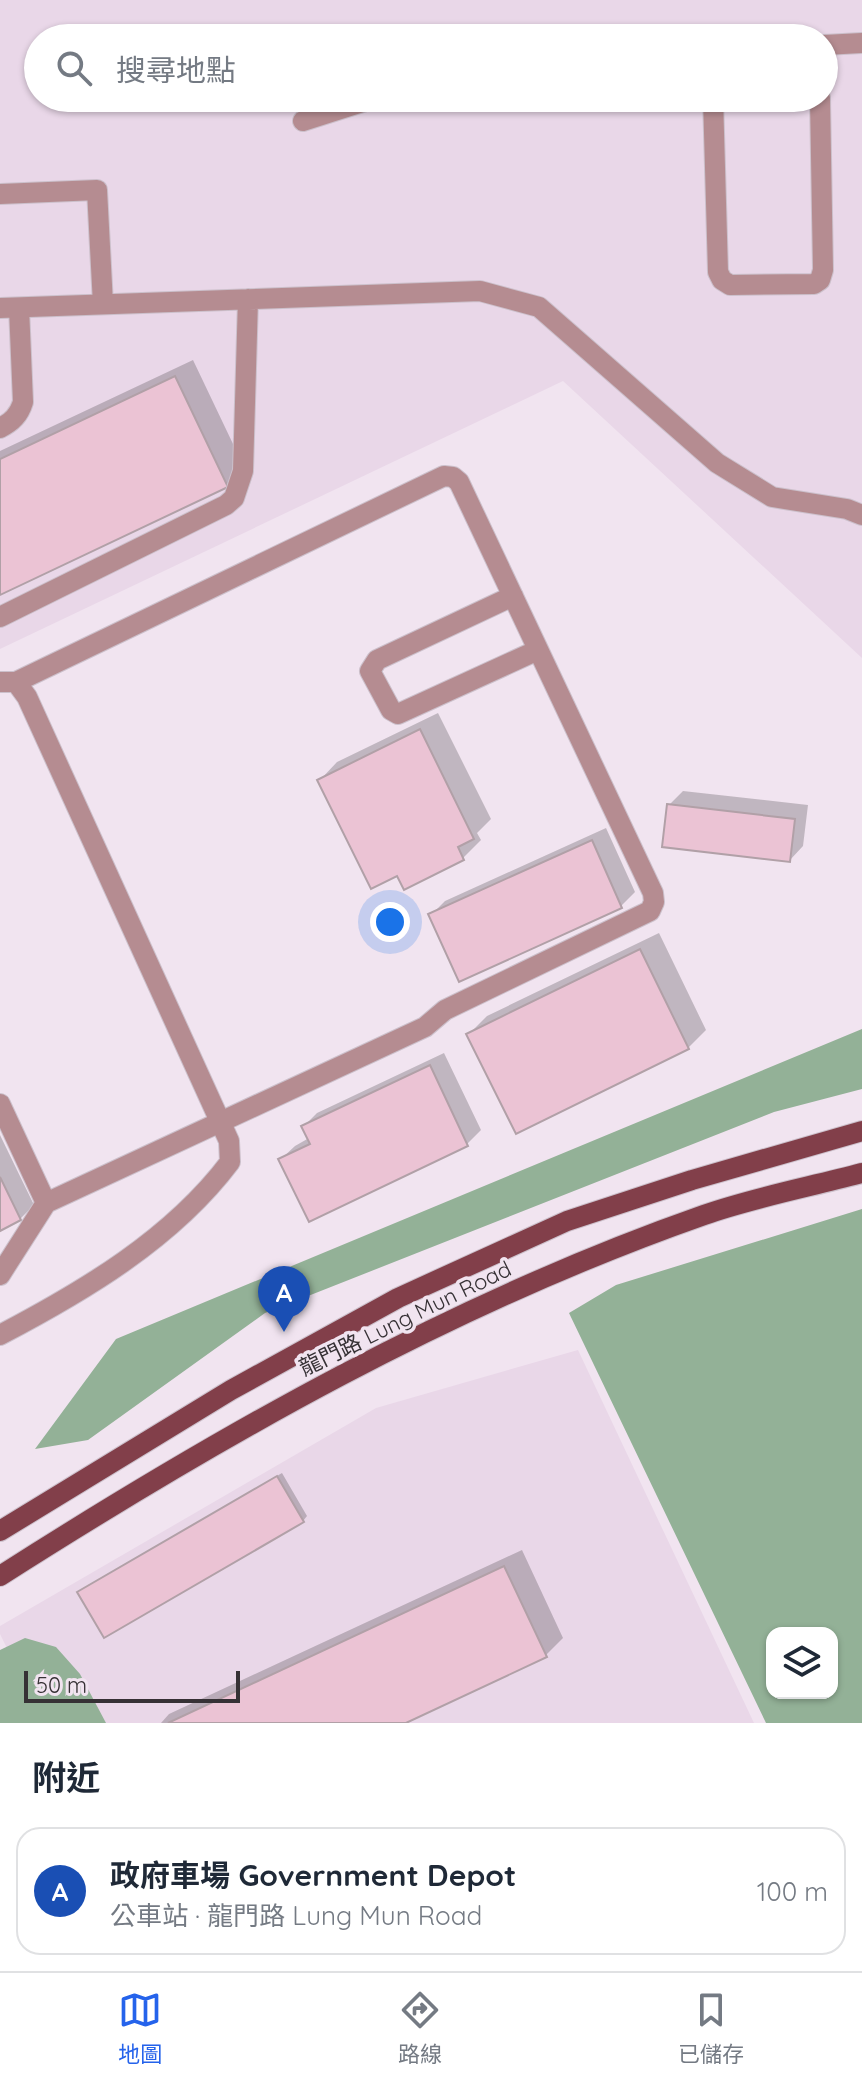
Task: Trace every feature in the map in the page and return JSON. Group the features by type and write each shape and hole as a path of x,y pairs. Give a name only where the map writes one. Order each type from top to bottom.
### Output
{"main road":[{"name":"龍門路 Lung Mun Road","path":"0,1531 231,1390 398,1298 567,1221 692,1180 862,1131"},
{"name":"龍門路 Lung Mun Road","path":"0,1576 251,1423 415,1336 585,1260 707,1214 862,1173"}],"lane":[{"path":"838,44 862,43"},
{"path":"303,121 331,112"},
{"path":"713,112 718,272 722,280 730,285 814,284 820,280 823,270 820,112"},
{"path":"0,194 97,190 103,304"},
{"path":"0,428 19,413 23,402 9,308 480,291 539,307 717,463 772,497 857,510"},
{"path":"0,617 226,505 234,498 243,471 248,299"},
{"path":"0,1275 46,1203 220,1121 425,1027 445,1010 650,911 654,902 653,893 459,482 453,477 444,476 8,682 33,711 220,1121 229,1141 230,1162 218,1179 106,1276 0,1335"},
{"path":"513,596 377,660 370,671 391,710 398,714 538,650"},
{"path":"0,1104 46,1203"}],"shaded area":[{"path":"0,0 862,0 862,658 563,381 0,649"},
{"path":"578,1350 754,1723 44,1723 0,1634 0,1626 376,1408"}],"green space":[{"path":"862,1029 862,1089 774,1112 265,1313 88,1440 35,1449 116,1339"},
{"path":"862,1209 862,1723 766,1723 569,1313 616,1285"},
{"path":"25,1638 56,1647 80,1674 106,1723 0,1723 0,1650"}],"building":[{"path":"175,376 228,487 0,595 0,459"},
{"path":"420,729 474,839 458,847 464,860 404,890 397,876 371,889 317,780"},
{"path":"667,804 795,819 790,862 662,847"},
{"path":"592,840 622,908 459,982 428,914"},
{"path":"640,949 689,1049 516,1134 466,1034"},
{"path":"430,1065 468,1146 309,1222 278,1159 310,1144 301,1126"},
{"path":"0,1177 21,1220 0,1231"},
{"path":"277,1476 304,1522 104,1638 77,1592"},
{"path":"504,1566 547,1657 406,1723 168,1723"}],"place":[{"name":"政府車場 Government Depot","path":"284,1332"}]}
